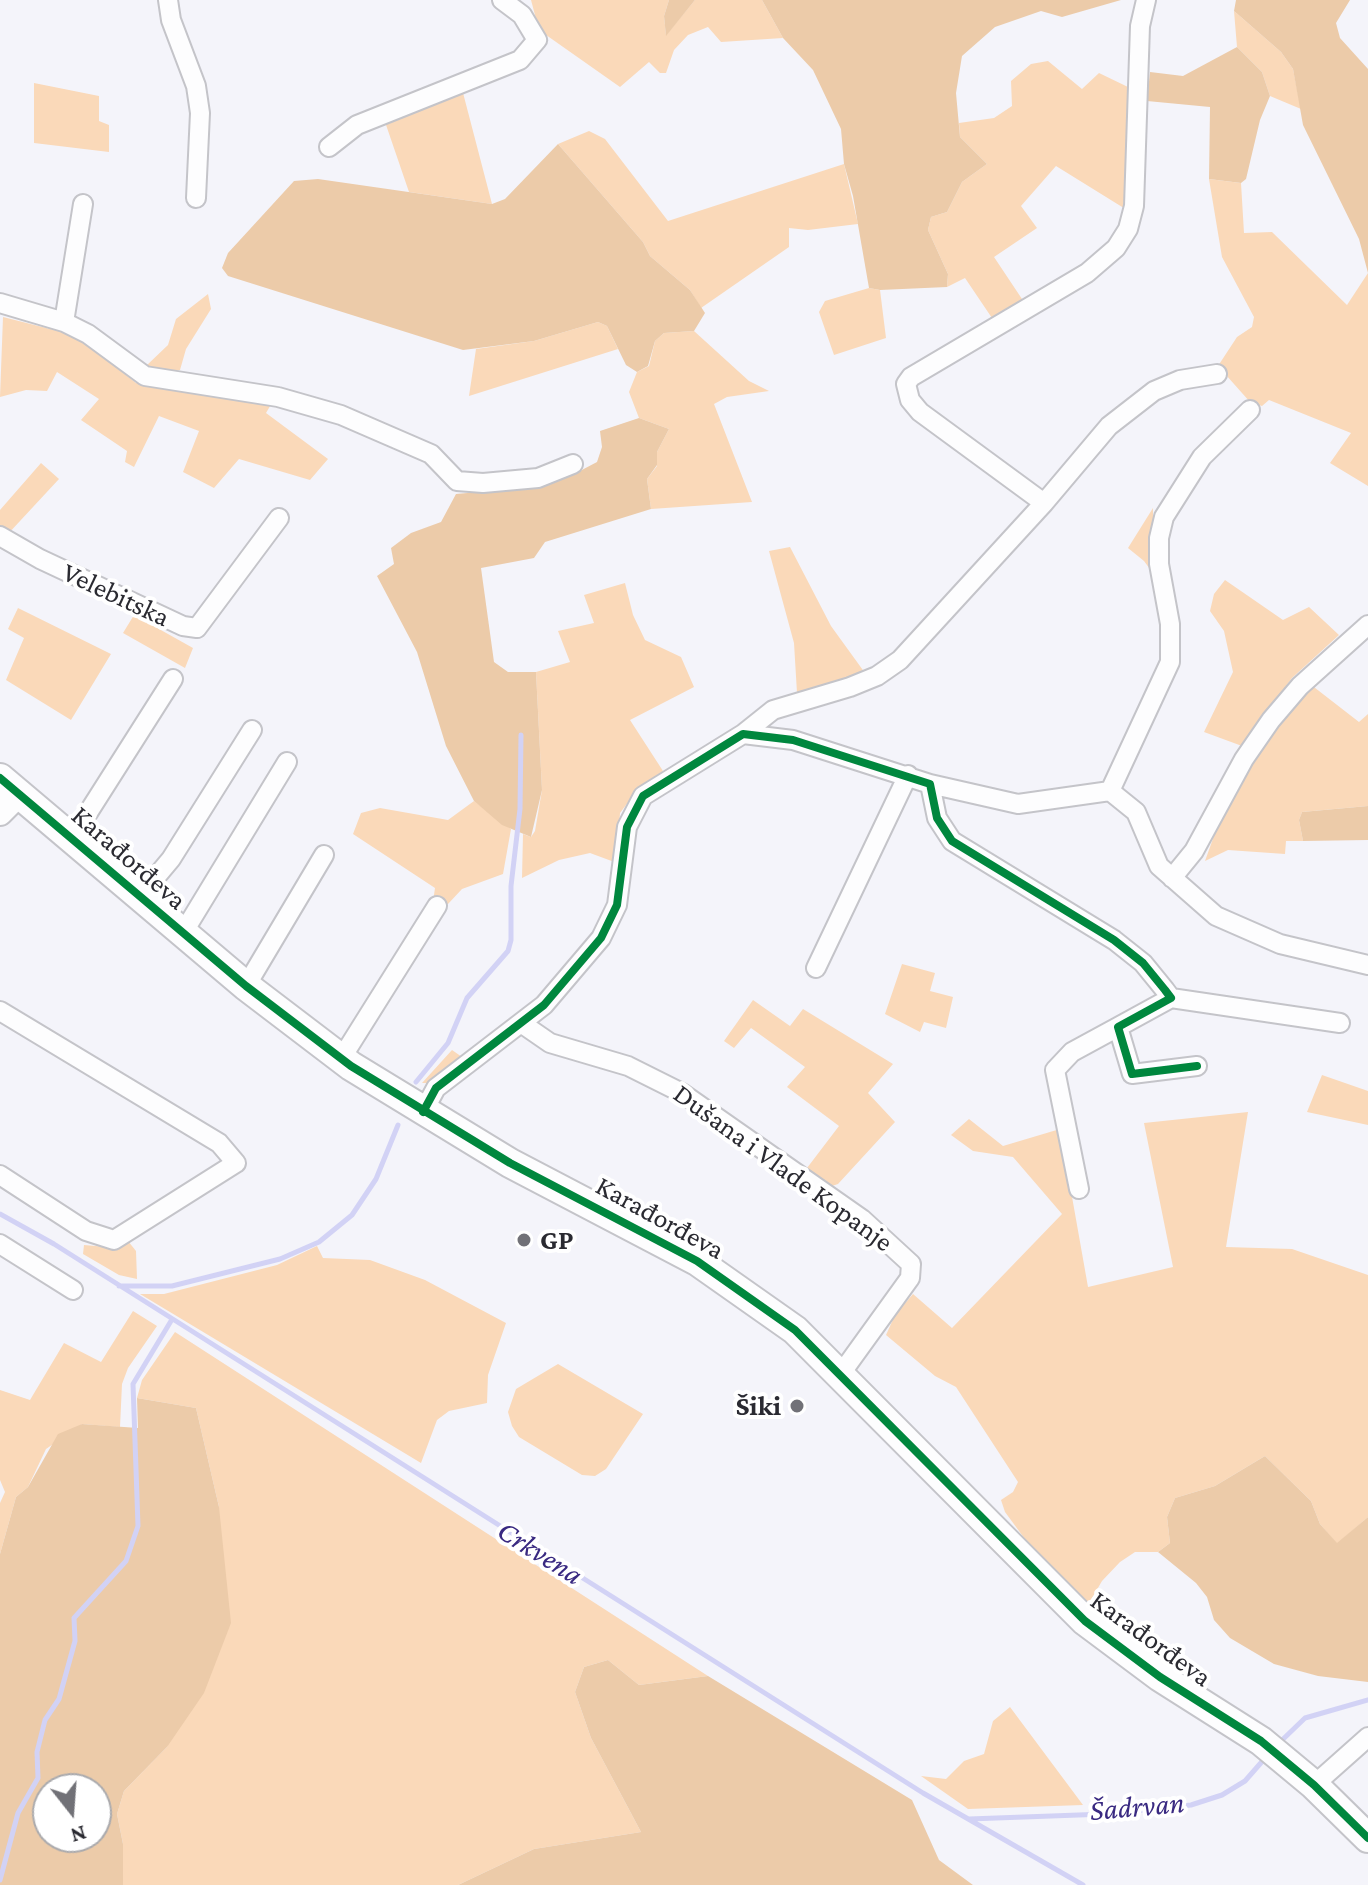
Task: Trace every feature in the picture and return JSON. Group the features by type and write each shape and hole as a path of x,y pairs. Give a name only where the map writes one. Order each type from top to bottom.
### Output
{"main road":[{"name":"Karađorđeva","path":"10,786 246,986 341,1059 510,1163 697,1261 795,1330 1033,1571 1114,1646 1271,1749 1314,1785 1368,1838"}],"street":[{"path":"168,0 198,99 196,198"},
{"path":"329,147 357,125 520,60 537,40 516,7 502,0"},
{"path":"1044,503 920,412 910,400 906,384 911,377 1087,273 1116,248 1128,229 1134,206 1140,26 1146,0"},
{"path":"64,322 83,204"},
{"path":"0,303 64,322 88,334 145,376 264,394 341,415 431,454 457,481 538,478 573,464"},
{"path":"423,1112 436,1088 521,1023 572,975 609,926 622,884 627,827 643,796 743,734 773,710 850,687 877,676 900,660 1044,503 1091,446 1131,406 1180,380 1217,374"},
{"path":"1110,791 1170,662 1170,624 1159,564 1159,538 1164,517 1202,457 1250,410"},
{"name":"Velebitska","path":"0,536 40,559 183,626 197,628 279,518"},
{"path":"1172,878 1194,851 1244,759 1271,720 1300,686 1368,625"},
{"path":"72,838 173,679"},
{"path":"140,896 171,859 252,730"},
{"path":"743,734 793,740 930,784 1018,804 1110,791 1136,812 1150,851 1172,878 1216,916 1253,934 1368,965"},
{"path":"183,933 287,762"},
{"path":"816,968 908,775"},
{"path":"930,784 937,818 952,841 1114,940 1143,963 1171,998"},
{"path":"0,813 10,786"},
{"path":"246,986 324,855"},
{"path":"341,1059 437,906"},
{"path":"1079,1189 1055,1070 1072,1052 1171,998 1340,1023"},
{"path":"0,1011 219,1143 236,1163 114,1240 86,1231 0,1175"},
{"name":"Dušana i Vlade Kopanje","path":"521,1023 550,1043 628,1066 682,1093 862,1219 911,1264 910,1278 840,1375"},
{"path":"1118,1027 1132,1074 1197,1066"},
{"path":"0,1244 73,1290"},
{"path":"1314,1785 1368,1737"}],"shaded area":[{"path":"531,0 669,0 664,16 666,35 695,0 762,0 783,38 721,42 708,27 688,35 674,50 666,73 660,73 649,62 620,87 539,30"},
{"path":"669,0 695,0 666,36 664,16"},
{"path":"762,0 1121,0 1062,17 1041,11 995,27 962,56 956,93 960,137 987,164 962,182 947,212 931,217 928,230 948,274 947,287 880,290 869,288 853,196 844,164 841,129 813,70 783,38"},
{"path":"1236,0 1350,0 1336,23 1340,38 1368,69 1368,273 1359,239 1303,125 1293,69 1281,52 1234,11"},
{"path":"1234,11 1281,52 1293,69 1301,109 1270,96 1262,72 1237,47"},
{"path":"1237,47 1262,72 1270,96 1260,120 1246,179 1241,183 1209,179 1210,107 1147,101 1150,72 1183,76"},
{"path":"1048,61 1082,89 1099,73 1128,87 1127,210 1056,166 1021,206 1037,228 994,257 1024,302 994,321 965,278 947,287 948,274 928,230 931,217 947,212 962,182 987,164 960,137 959,123 994,118 1012,106 1011,81 1031,64"},
{"path":"34,83 99,96 99,121 109,125 109,152 34,143"},
{"path":"462,89 492,204 409,192 384,119"},
{"path":"589,131 605,139 668,221 844,164 858,224 808,230 789,228 789,247 701,308 690,290 650,256 643,242 558,144"},
{"path":"558,144 643,242 650,256 690,290 705,313 694,331 664,333 655,341 648,366 637,372 626,365 607,326 598,322 534,341 463,350 228,276 222,268 228,253 294,181 318,179 492,204 505,199"},
{"path":"1209,179 1241,183 1244,233 1272,232 1347,305 1368,273 1368,486 1330,463 1351,433 1269,400 1262,406 1250,402 1218,366 1237,337 1252,327 1254,317 1222,257"},
{"path":"869,288 880,290 886,338 834,355 819,312 825,301"},
{"path":"208,294 211,309 186,349 180,370 167,372 146,366 168,345 176,319"},
{"path":"3,317 62,332 87,344 136,383 273,401 266,413 328,459 310,480 239,459 214,488 183,472 199,431 159,416 134,467 125,462 127,451 81,420 99,399 57,372 47,391 26,390 0,397"},
{"path":"598,322 607,326 618,349 469,396 476,349 534,341"},
{"path":"694,331 749,381 769,391 727,397 714,404 752,502 651,509 647,479 657,466 657,452 669,429 639,418 629,392 637,372 649,366 655,341 664,333"},
{"path":"639,418 669,429 657,452 657,465 647,479 651,509 545,542 534,558 481,568 494,662 508,672 536,672 542,790 531,837 502,825 474,801 446,746 417,652 377,576 394,564 391,548 411,533 441,522 456,494 523,488 578,472 597,462 602,447 600,431"},
{"path":"41,463 59,479 7,535 0,529 0,510"},
{"path":"1153,508 1155,576 1144,561 1128,548"},
{"path":"790,547 831,626 865,673 797,693 794,643 769,551"},
{"path":"1225,580 1283,620 1309,607 1339,635 1292,678 1242,746 1204,732 1233,672 1224,631 1210,611 1214,594"},
{"path":"625,583 633,615 645,640 681,657 694,687 630,720 663,771 638,789 620,813 617,863 590,853 559,860 522,878 523,834 531,837 535,831 542,790 536,672 570,662 558,631 594,623 584,595"},
{"path":"18,608 111,654 71,720 6,680 24,638 8,629"},
{"path":"134,615 193,648 185,668 123,633"},
{"path":"1310,684 1359,722 1368,714 1368,806 1302,812 1299,820 1303,841 1286,841 1285,854 1228,850 1205,861 1224,808 1281,716"},
{"path":"474,801 511,829 503,874 462,889 448,904 433,902 435,888 353,834 361,813 380,808 448,820"},
{"path":"1368,806 1368,840 1303,841 1299,820 1302,812"},
{"path":"902,964 935,973 930,991 953,997 946,1028 924,1022 920,1032 885,1014"},
{"path":"753,1000 790,1026 803,1009 893,1064 868,1093 895,1122 838,1184 832,1186 807,1168 839,1126 787,1087 805,1067 751,1028 734,1048 724,1041"},
{"path":"452,1050 462,1057 430,1083 422,1083"},
{"path":"1322,1075 1368,1091 1368,1125 1307,1112"},
{"path":"1248,1112 1226,1247 1292,1249 1368,1275 1368,1517 1337,1544 1320,1524 1311,1501 1265,1456 1215,1486 1175,1498 1167,1517 1170,1543 1158,1552 1135,1552 1120,1562 1102,1581 1088,1605 1033,1550 1005,1512 1001,1500 1013,1492 1018,1482 956,1387 935,1376 886,1335 895,1315 913,1294 952,1328 1062,1214 1013,1157 973,1151 951,1135 969,1119 1003,1146 1060,1129 1088,1287 1173,1267 1144,1123"},
{"path":"128,1241 136,1251 137,1279 119,1275 83,1254 84,1245 107,1247"},
{"path":"317,1246 323,1258 370,1260 425,1280 506,1323 488,1375 487,1403 449,1411 437,1420 421,1463 140,1294 164,1294 277,1265"},
{"path":"133,1311 157,1326 128,1368 122,1384 120,1427 82,1424 46,1449 28,1487 16,1497 0,1554 0,1503 5,1492 0,1480 0,1390 30,1400 64,1343 101,1362"},
{"path":"175,1332 708,1676 639,1685 608,1660 584,1667 575,1692 591,1738 641,1832 534,1849 458,1885 123,1885 123,1844 117,1814 124,1791 167,1747 219,1507 196,1408 137,1398 142,1380"},
{"path":"558,1364 643,1414 606,1469 595,1476 582,1475 519,1437 512,1426 508,1412 516,1389"},
{"path":"137,1398 196,1408 219,1507 231,1623 204,1693 167,1747 124,1791 117,1814 123,1844 123,1885 0,1885 0,1554 16,1497 28,1487 58,1434 82,1424 138,1428"},
{"path":"1265,1456 1311,1501 1320,1524 1337,1543 1368,1517 1368,1682 1318,1676 1274,1664 1230,1638 1214,1620 1207,1597 1196,1583 1158,1552 1170,1543 1167,1517 1175,1498 1215,1486"},
{"path":"608,1660 639,1685 708,1676 912,1800 939,1860 973,1885 458,1885 534,1849 641,1832 591,1738 575,1692 584,1667"},
{"path":"1010,1707 1083,1805 968,1809 921,1776 946,1779 964,1761 984,1754 993,1721"}],"waterway":[{"path":"416,1082 448,1043 467,998 508,951 511,940 511,886 520,809 521,735"},
{"path":"119,1286 172,1286 280,1259 319,1242 352,1215 376,1179 398,1125"},
{"name":"Crkvena","path":"0,1214 54,1244 923,1793 1083,1885"},
{"path":"0,1880 18,1813 38,1778 37,1752 45,1720 59,1699 75,1641 74,1618 126,1561 138,1526 133,1384 171,1321"},
{"name":"Šadrvan","path":"1278,1744 1305,1718 1368,1700"},
{"name":"Šadrvan","path":"969,1819 1106,1814 1191,1805 1222,1795 1245,1781 1266,1757"}],"cycle path":[{"path":"423,1112 436,1088 544,1005 601,938 617,905 627,827 643,796 743,734 793,740 930,784 937,818 952,841 1114,940 1143,963 1171,998 1118,1027 1132,1074 1197,1066"},
{"path":"0,778 246,986 351,1066 510,1163 697,1261 795,1330 1085,1621 1160,1677 1261,1741 1314,1785 1368,1838"}],"place":[{"name":"GP","path":"524,1240"},
{"name":"Šiki","path":"797,1406"}]}
